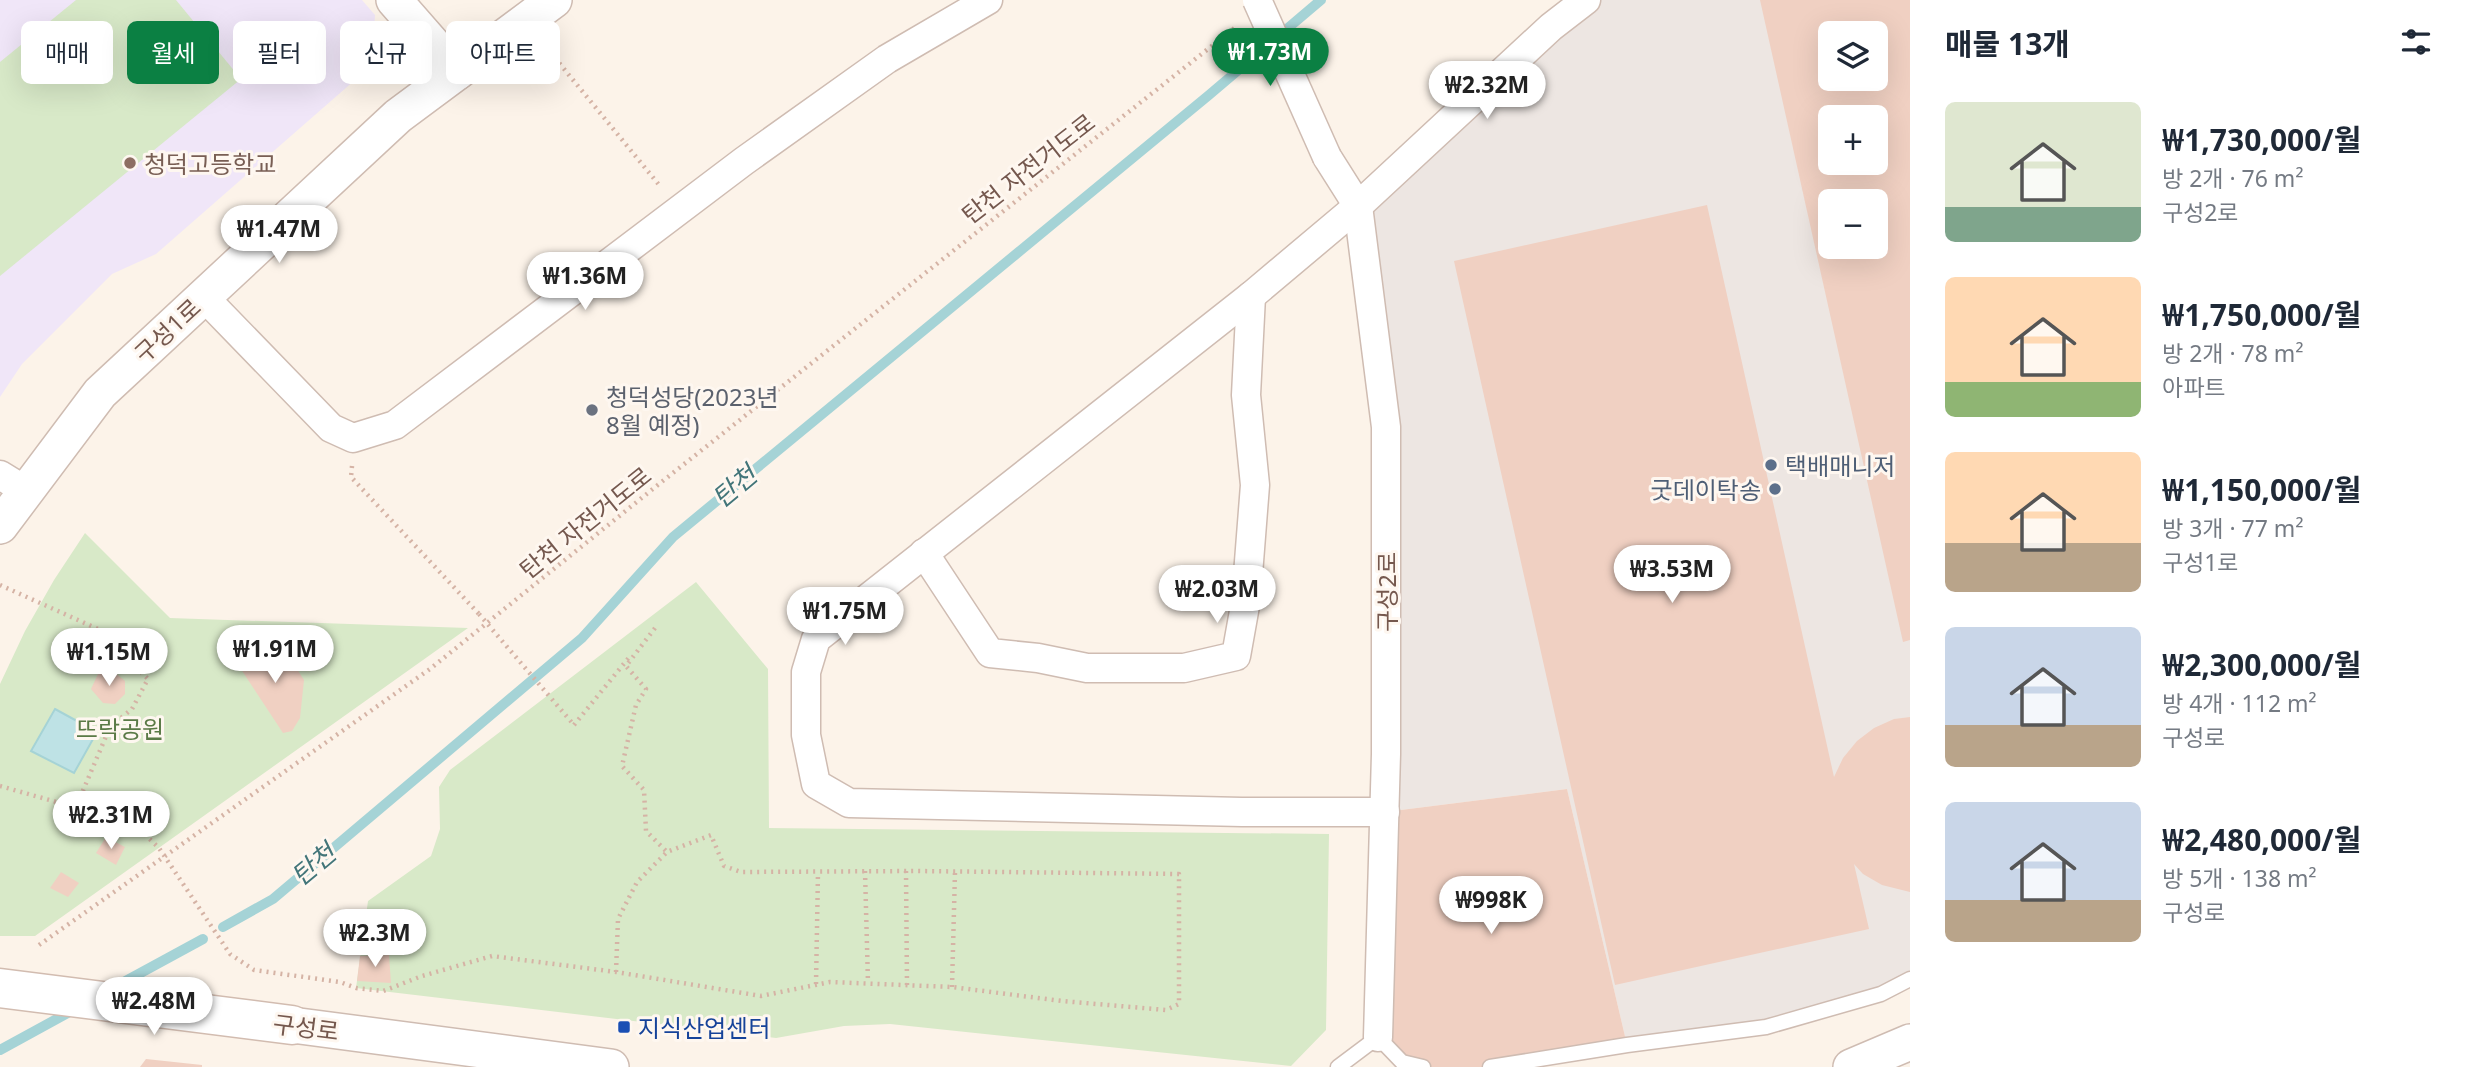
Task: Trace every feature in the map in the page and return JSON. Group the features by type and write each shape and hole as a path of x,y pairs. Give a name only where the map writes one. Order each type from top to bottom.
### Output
{"main road":[{"name":"구성로","path":"12,989 292,1025"}],"street":[{"path":"394,0 446,59"},
{"name":"구성1로","path":"526,21 554,0"},
{"path":"203,296 331,428 354,438 394,425 680,209 887,59 988,0"},
{"name":"구성2로","path":"1257,0 1327,157 1357,206 1386,427 1385,812 1378,1037"},
{"path":"1385,812 1242,812 849,803 816,783 806,735 806,672 816,639 1251,296 1357,206 1551,27 1586,0"},
{"name":"구성1로","path":"0,526 13,483 100,393 398,116 446,80"},
{"path":"925,553 990,653 1038,658 1087,668 1184,668 1236,656 1246,600 1255,485 1246,395 1251,296"},
{"name":"구성로","path":"292,1025 611,1067"},
{"path":"1851,1067 1910,1042"}],"lane":[{"path":"1490,1067 1627,1045 1766,1027 1881,994 1910,979"},
{"path":"1338,1067 1378,1037 1402,1062 1423,1067"}],"path":[{"name":"탄천 자전거도로","path":"38,945 430,669 1237,26"},
{"path":"560,64 680,209"},
{"path":"351,477 479,614 574,725 654,628 626,666 646,689 636,705 622,766 644,790 646,831 667,852"},
{"path":"0,585 98,629 148,679 132,709 110,727 76,807"},
{"path":"0,786 134,824 165,858 230,954 254,970 383,991 422,976 492,956 616,972 761,996 830,982 868,983 952,987 1062,1001 1166,1010 1179,1003 1179,874 741,872 724,866 711,835 667,852 636,882 618,919 616,972"},
{"path":"864,871 868,983"},
{"path":"906,871 907,985"},
{"path":"816,984 818,872"},
{"path":"952,987 955,872"}],"shaded area":[{"name":"청덕고등학교","path":"0,0 362,0 375,15 375,21 340,21 340,84 350,84 156,254 112,274 22,364 0,397"},
{"path":"1586,0 1910,0 1910,979 1766,1027 1627,1045 1567,789 1385,812 1386,427 1358,206"}],"green space":[{"path":"76,0 176,0 193,21 127,21 127,84 219,84 219,52 233,69 235,84 0,276 0,62 21,45 21,84 113,84 113,21 50,21"},
{"name":"뜨락공원","path":"85,533 170,618 468,628 35,936 0,936 0,684 25,631"},
{"path":"696,582 768,669 769,828 1329,834 1326,1030 1291,1066 890,1024 844,1026 776,1038 356,988 368,901 431,856 440,829 439,787 450,770"}],"water":[{"path":"55,709 97,732 74,773 31,751"}],"building":[{"path":"1760,0 1910,0 1910,640 1903,642"},
{"path":"1707,205 1834,777 1843,758 1857,741 1874,728 1894,719 1910,717 1910,892 1882,885 1863,874 1854,864 1869,929 1615,985 1454,261"},
{"path":"249,649 278,652 290,658 304,680 300,718 292,731 283,733 233,657"},
{"path":"114,672 125,681 125,694 115,704 103,703 91,689 98,674"},
{"path":"1567,789 1627,1045 1490,1067 1423,1067 1402,1062 1378,1037 1385,812"},
{"path":"106,837 125,847 116,865 96,853"},
{"path":"61,872 79,883 68,897 50,888"},
{"path":"389,955 391,983 357,981 360,956"},
{"path":"146,1059 202,1065 202,1067 140,1067"}],"waterway":[{"name":"탄천","path":"223,927 273,899 582,638 673,537 1321,0"},
{"name":"탄천","path":"111,989 203,939"},
{"name":"탄천","path":"0,1050 75,1009"}],"place":[{"name":"청덕고등학교","path":"130,163"},
{"name":"청덕성당(2023년 8월 예정)","path":"592,410"},
{"name":"택배매니저","path":"1771,465"},
{"name":"굿데이탁송","path":"1775,489"},
{"name":"지식산업센터","path":"624,1027"}]}
